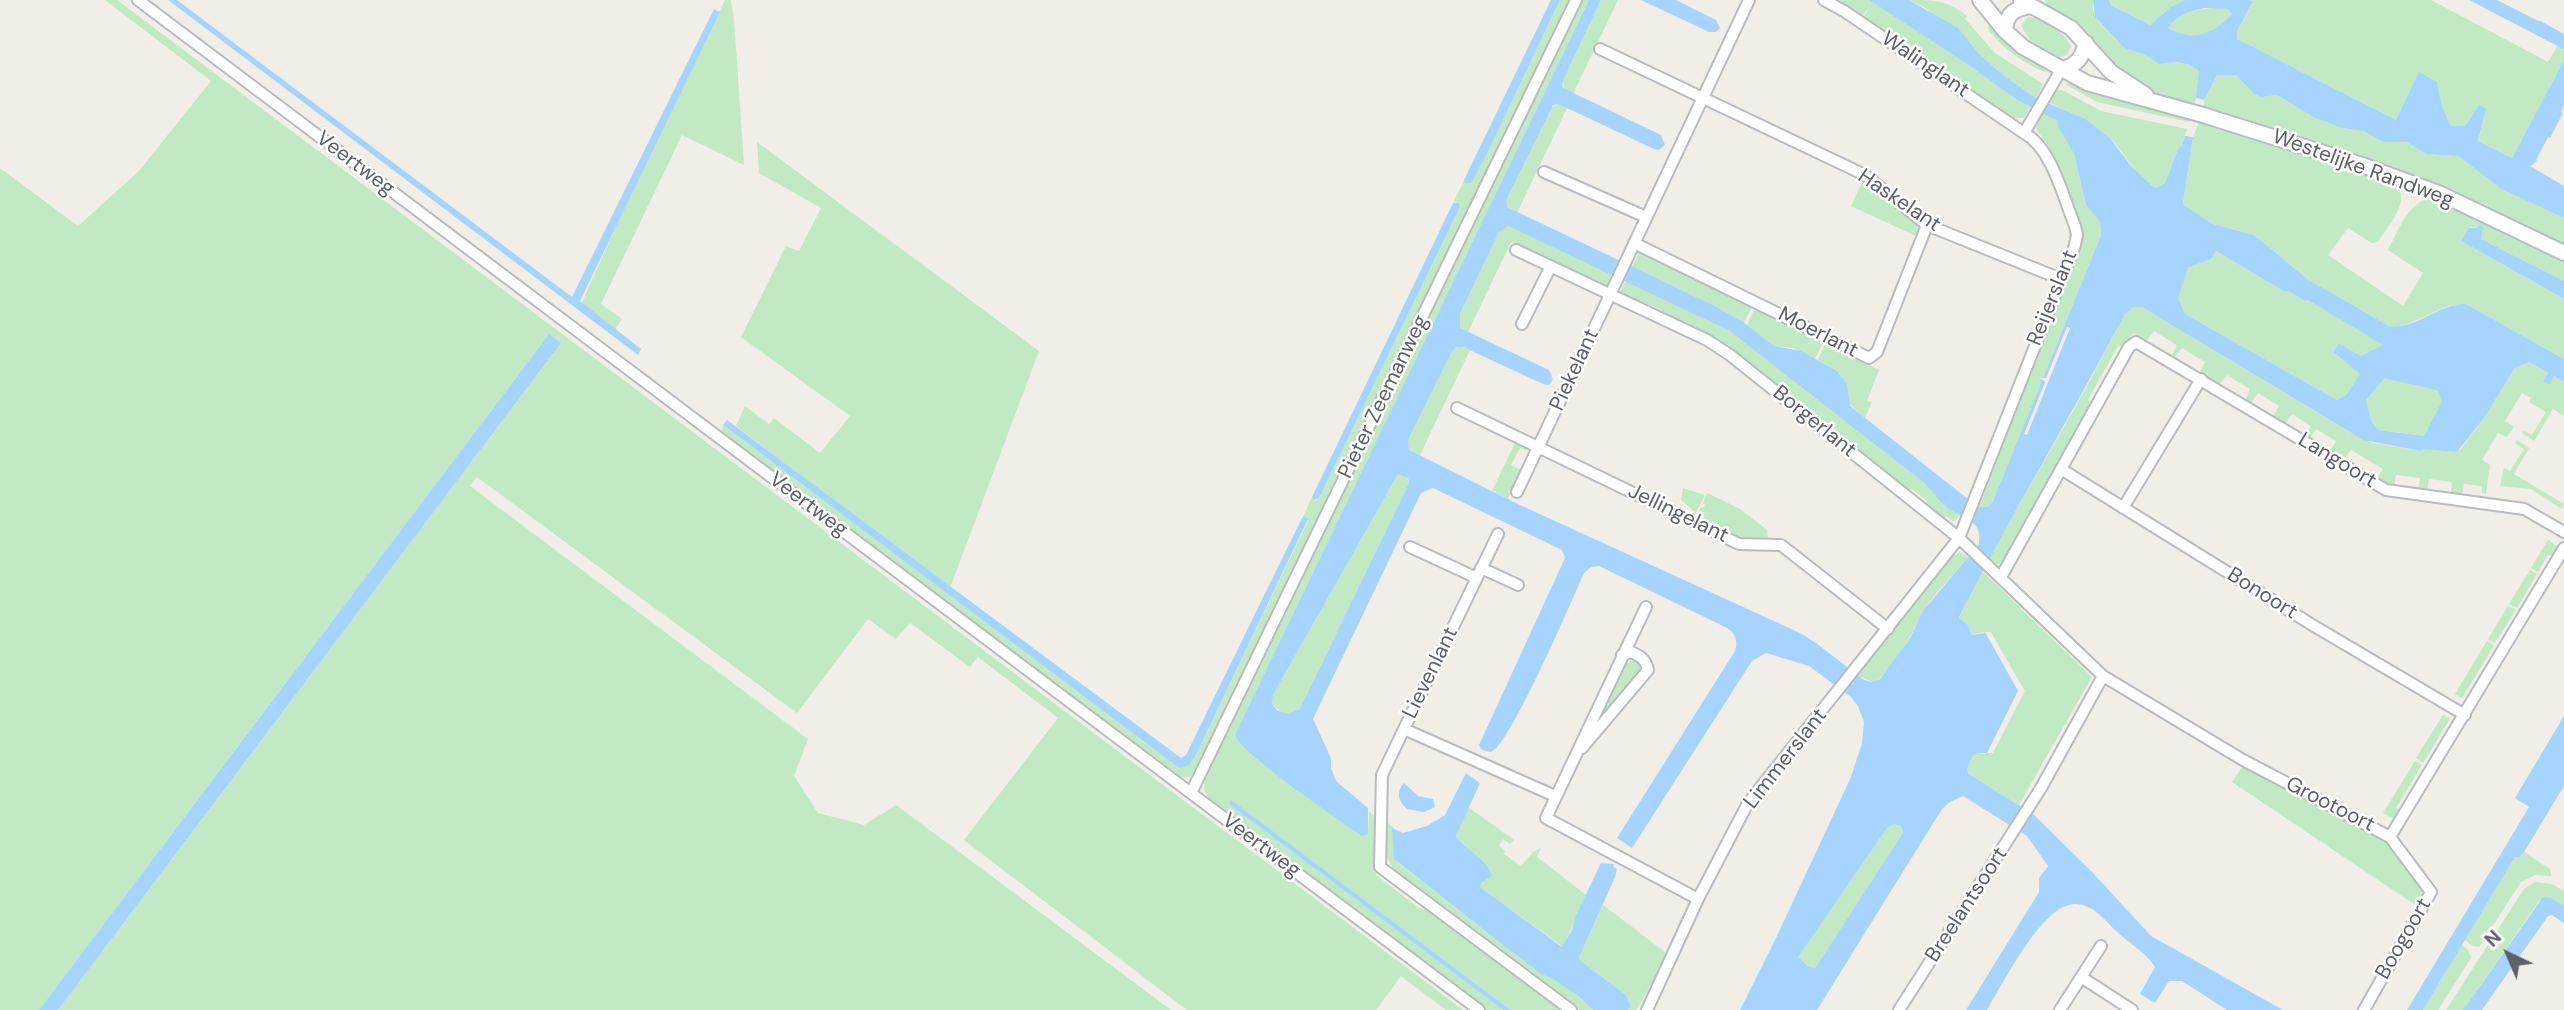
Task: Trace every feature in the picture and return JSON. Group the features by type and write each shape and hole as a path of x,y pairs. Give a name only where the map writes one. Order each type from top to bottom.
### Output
{"street":[{"name":"Veertweg","path":"138,0 1479,1010"},
{"name":"Pieter Zeemanweg","path":"1191,793 1576,0"},
{"path":"1516,250 1611,291 1749,0"},
{"name":"Walinglant","path":"1825,0 1844,10 2024,133"},
{"name":"Westelijke Randweg","path":"1980,0 2023,47 2100,88 2328,153 2420,186 2564,253"},
{"name":"Westelijke Randweg","path":"2006,31 2011,13 2029,2 2062,22 2111,72 2156,102"},
{"path":"2024,133 2062,70 2081,59 2085,43"},
{"path":"1600,49 1703,98"},
{"name":"Haskelant","path":"1703,98 1866,175 1927,225 2061,279"},
{"name":"Reijerslant","path":"1888,629 1963,542 1965,523 1974,497 2075,245 2075,226 2045,152 2036,139 2024,133"},
{"path":"1544,172 1646,217"},
{"name":"Moerlant","path":"1632,248 1869,358 1877,352 1927,225"},
{"path":"1522,324 1551,266"},
{"name":"Piekelant","path":"1538,447 1611,291"},
{"name":"Borgerlant","path":"1611,291 1707,340 1730,355 1963,542 2001,577"},
{"name":"Langoort","path":"2001,577 2132,343 2143,344 2386,490 2524,509 2564,533"},
{"path":"2123,508 2201,379"},
{"name":"Jellingelant","path":"1457,408 1740,544 1781,545 1888,629"},
{"path":"1517,492 1538,447"},
{"name":"Bonoort","path":"2061,469 2314,626 2465,715"},
{"name":"Lievenlant","path":"1498,534 1404,729 1555,796"},
{"path":"1410,547 1518,585"},
{"name":"Grootoort","path":"2001,577 2103,676 2243,760 2390,836 2564,548"},
{"path":"1646,607 1546,818 1698,899"},
{"name":"Limmerslant","path":"1647,1010 1698,899 1748,803 1888,629"},
{"path":"1575,755 1648,670 1646,662 1639,656 1632,652 1622,655"},
{"name":"Breelantsoort","path":"1899,1010 2008,840 2103,676"},
{"path":"1404,729 1382,775 1380,867 1571,1010"},
{"name":"Boogoort","path":"2364,1010 2431,892 2390,836"},
{"path":"2060,1010 2101,946"},
{"path":"2081,977 2132,1010"}],"green space":[{"path":"105,0 117,0 1463,1010 1446,1010 1401,976 1376,1010 1187,1010 964,840 1058,718 978,657 970,667 910,623 896,639 868,619 797,713 477,477 470,486 808,739 794,776 818,813 864,825 896,805 1171,1010 58,1010 561,343 549,334 39,1010 0,1010 0,168 78,226 139,171 211,81"},
{"path":"725,0 731,0 734,19 744,165 682,135 601,304 622,319 612,334 579,309"},
{"path":"1560,0 1570,0 1200,767 1190,777 1179,778 721,434 723,425 1179,768 1197,753 1308,521 1303,517 1312,497 1315,501 1319,498 1460,207 1456,202 1453,203 1464,181 1470,184 1486,156"},
{"path":"1579,0 1589,0 1235,737 1261,763 1362,836 1368,834 1369,811 1375,817 1376,875 1419,908 1428,910 1561,1010 1511,1010 1231,801 1229,804 1503,1010 1486,1010 1209,800 1204,789 1206,774"},
{"path":"1601,0 1618,0 1573,94 1565,91 1562,83"},
{"path":"1840,0 1869,0 2030,107 2024,118 2014,120 1863,18 1871,5 1862,17"},
{"path":"1909,0 1940,2 1967,16 1965,19 1995,53 2043,84 2036,98 2002,74 1927,9"},
{"path":"2045,0 2093,0 2093,10 2098,21 2124,48 2143,54 2159,64 2177,62 2190,65 2199,71 2199,90 2194,105 2154,93 2124,76 2047,6"},
{"path":"2109,0 2185,0 2150,25 2111,5"},
{"path":"2249,0 2431,0 2548,62 2558,45 2564,48 2564,60 2512,158 2478,141 2484,119 2472,114 2465,126 2451,126 2443,109 2437,82 2419,73 2396,120 2236,39 2237,31 2253,3"},
{"path":"2214,8 2227,9 2232,15 2210,32 2194,36 2177,33 2168,28 2189,13"},
{"path":"2028,17 2047,23 2058,31 2071,46 2067,55 2058,57 2030,40 2021,26"},
{"path":"1992,20 2043,65 2046,72 2022,61 1999,42 1988,29"},
{"path":"2217,75 2236,75 2254,94 2261,97 2277,95 2315,118 2342,128 2363,131 2383,142 2408,142 2426,154 2458,156 2501,189 2564,218 2564,245 2456,191 2203,108 2206,93"},
{"path":"2070,82 2190,118 2189,122 2097,102 2065,84"},
{"path":"2056,90 2062,90 2101,111 2187,129 2165,183 2155,188 2152,186 2139,175 2107,136 2049,102"},
{"path":"1557,104 1567,108 1517,213 1507,206 1505,200 1550,108"},
{"path":"2043,112 2058,121 2074,154 2086,205 2100,221 2101,235 1993,501 1988,507 1979,508 2082,238 2050,148 2036,129"},
{"path":"2199,122 2394,184 2401,197 2400,205 2378,242 2372,243 2348,228 2328,255 2403,306 2423,273 2388,250 2409,212 2421,201 2428,199 2480,220 2564,261 2564,281 2481,239 2482,227 2479,225 2478,228 2471,227 2461,241 2564,299 2564,359 2466,304 2448,306 2401,327 2389,326 2309,280 2254,235 2213,224 2183,204 2193,137"},
{"path":"757,142 1039,351 950,588 736,426 745,406 769,424 774,418 820,453 850,416 741,337 786,246 799,251 821,208 759,173"},
{"path":"1863,180 1917,224 1918,237 1851,206"},
{"path":"1508,226 1614,275 1608,288 1511,242 1468,332 1460,328 1460,314 1499,232"},
{"path":"1640,251 1753,305 1744,323 1715,306 1632,267"},
{"path":"2216,251 2285,292 2289,291 2305,301 2308,299 2384,345 2365,357 2339,343 2333,352 2361,374 2347,394 2337,400 2185,314 2177,298 2188,268 2211,259"},
{"path":"1626,280 1730,331 1750,345 1923,482 1960,514 1957,519 1953,521 1946,516 1944,518 1912,489 1910,491 1730,348 1713,337 1661,313 1662,310 1620,293"},
{"path":"1756,306 1824,341 1815,359 1793,348 1773,346 1750,328 1747,325"},
{"path":"2134,307 2142,307 2349,432 2373,443 2421,451 2460,450 2484,418 2515,368 2529,362 2548,373 2543,380 2554,376 2564,382 2564,416 2553,409 2534,441 2522,433 2523,430 2532,435 2546,412 2529,402 2531,398 2522,393 2505,421 2514,427 2507,437 2498,433 2482,460 2490,465 2486,494 2482,493 2482,486 2464,484 2462,495 2451,494 2452,482 2429,479 2427,491 2418,490 2420,478 2396,475 2394,487 2377,479 2383,469 2351,450 2344,459 2330,451 2336,441 2316,429 2309,439 2306,436 2311,426 2292,414 2285,424 2273,416 2279,406 2258,393 2251,403 2245,400 2250,389 2227,375 2220,384 2200,372 2205,362 2182,348 2175,357 2172,355 2177,345 2154,331 2147,340 2133,333 2123,348 2118,346 2088,400 2092,403 2004,561 1998,564 1989,558 2125,314"},
{"path":"1825,344 1833,348 1834,346 1879,370 1867,401 1872,402 1865,418 1848,403 1845,386 1838,372 1818,360"},
{"path":"1459,346 1470,350 1419,457 1409,450 1408,440 1452,350"},
{"path":"2385,378 2438,391 2443,402 2424,436 2378,430 2372,422 2366,400"},
{"path":"1493,432 1527,448 1520,448 1511,465 1521,470 1508,499 1492,491 1515,443"},
{"path":"2517,440 2529,448 2514,474 2564,504 2562,509 2531,489 2500,486 2504,468 2510,471 2524,449 2515,443"},
{"path":"1398,474 1407,477 1409,483 1300,710 1293,714 1282,712 1272,704 1273,695"},
{"path":"1683,488 1705,495 1696,513 1681,500"},
{"path":"1707,493 1740,509 1767,530 1768,538 1741,538 1696,517 1705,505 1703,503"},
{"path":"2548,540 2560,548 2553,557 2548,555 2538,572 2531,568"},
{"path":"1959,552 1968,557 1923,612 1887,671 1872,682 1857,675 1952,554 1955,556"},
{"path":"2530,570 2537,574 2517,608 2509,604"},
{"path":"1982,571 2092,677 2019,805 1969,774 1967,769 1973,755 1986,754 1984,632 1972,635 1968,625 1959,618"},
{"path":"2508,606 2516,610 2495,643 2488,639"},
{"path":"2487,641 2494,646 2462,698 2455,694"},
{"path":"1633,660 1639,663 1641,671 1597,724 1625,664"},
{"path":"2443,715 2450,719 2423,763 2416,758"},
{"path":"2415,761 2422,765 2396,808 2401,811 2395,820 2383,813"},
{"path":"2243,766 2385,840 2422,891 2417,906 2232,782"},
{"path":"1468,807 1514,840 1510,844 1503,839 1499,845 1505,851 1504,854 1521,866 1533,852 1541,848 1537,857 1586,895 1563,947 1480,887 1478,857 1463,846 1456,836"},
{"path":"1388,823 1393,827 1397,862 1541,974 1578,996 1593,1010 1579,1010 1395,872 1385,854 1385,827"},
{"path":"1894,824 1901,826 1903,833 1815,968 1808,966 1797,957 1887,828"},
{"path":"2524,852 2550,869 2551,876 2535,875 2521,882 2479,947 2472,946 2465,940 2515,857 2520,857"},
{"path":"2535,882 2552,884 2564,891 2564,906 2552,898 2539,901 2463,1010 2446,1010 2524,889"},
{"path":"1603,905 1669,955 1636,1010 1628,1010 1631,1005 1626,995 1579,958"},
{"path":"2462,945 2471,958 2438,1010 2423,1010"}],"water":[{"path":"168,0 177,0 572,297 714,9 720,12 580,301 641,349 638,355"},
{"path":"1551,0 1560,0 1486,156 1471,183 1466,184 1464,180"},
{"path":"1589,0 1601,0 1562,83 1563,88 1661,135 1665,145 1659,150 1654,149 1567,108 1553,105 1506,200 1507,207 1715,306 1743,322 1774,346 1801,351 1837,371 1847,384 1850,406 1978,507 1988,507 1993,501 2101,235 2100,222 2086,205 2074,154 2058,126 2058,121 2019,101 1869,0 1909,0 1958,28 1979,54 2002,74 2036,98 2085,119 2109,137 2132,167 2156,188 2165,183 2185,136 2193,137 2183,204 2213,224 2254,235 2309,280 2389,326 2408,325 2446,308 2466,304 2564,359 2564,382 2554,376 2549,384 2543,381 2548,373 2529,362 2515,368 2484,418 2457,452 2421,451 2363,440 2142,307 2134,307 2125,314 1960,615 1959,618 1968,625 1972,635 1991,632 2025,691 1993,753 1973,755 1967,769 1969,774 2033,814 2093,873 2151,936 2283,1010 2227,1010 2182,981 2169,981 2155,1003 2140,994 2155,967 2151,962 2097,913 2075,904 2062,907 2037,931 1987,1010 1966,1010 2039,892 2039,878 2048,866 2027,836 1963,796 1942,809 1817,1010 1740,1010 1851,777 1862,743 1864,722 1858,706 1851,697 1809,666 1766,653 1752,661 1632,848 1617,838 1735,651 1735,636 1723,626 1599,566 1591,567 1584,573 1512,725 1500,744 1491,752 1481,749 1479,745 1565,558 1562,550 1433,488 1421,493 1313,719 1331,758 1331,768 1336,781 1368,808 1368,834 1362,836 1292,786 1253,756 1235,735","holes":["1508,226 1730,331 1923,482 1949,509 1973,523 1977,528 1979,544 1923,611 1909,640 1880,679 1872,682 1864,680 1800,633 1520,505 1409,450 1408,440 1456,347 1463,347 1543,384 1549,385 1553,379 1549,370 1460,328 1460,314 1499,232","2216,251 2285,292 2289,291 2305,301 2308,300 2383,345 2361,356 2339,343 2333,352 2360,374 2347,394 2337,400 2185,314 2178,298 2188,268 2211,259","2385,378 2438,391 2442,402 2424,436 2378,430 2372,422 2366,400","1398,474 1408,478 1409,483 1300,709 1288,714 1278,711 1272,704 1273,695","1894,824 1901,826 1903,833 1815,968 1808,966 1798,957 1887,828"]},
{"path":"1641,0 1676,0 1716,20 1720,28 1716,32 1709,32"},
{"path":"2093,0 2109,0 2111,5 2150,25 2171,7 2185,0 2249,0 2253,2 2237,31 2237,39 2396,120 2419,72 2437,82 2443,109 2451,126 2465,126 2479,105 2486,109 2478,141 2512,158 2564,60 2563,113 2537,161 2530,166 2564,186 2564,218 2501,189 2458,156 2426,154 2407,142 2383,142 2363,131 2342,128 2315,118 2277,95 2261,97 2254,94 2236,75 2217,75 2204,100 2196,98 2199,71 2190,65 2177,62 2159,64 2143,54 2124,48 2095,17","holes":["2227,9 2232,14 2218,27 2202,34 2186,35 2168,28 2180,17 2195,10"]},
{"path":"2469,0 2497,0 2556,30 2550,42"},
{"path":"1453,203 1458,203 1460,207 1319,498 1314,500 1312,497"},
{"path":"2479,225 2483,227 2481,239 2564,281 2564,299 2461,241 2469,228 2477,228"},
{"path":"549,334 561,343 58,1010 39,1010"},
{"path":"727,420 1181,758 1186,755 1301,520 1304,516 1308,519 1197,753 1189,765 1179,768 723,425"},
{"path":"2564,716 2564,786 2524,852 2520,857 2515,857 2423,1010 2407,1010 2529,807 2515,798"},
{"path":"1466,773 1480,783 1456,836 1481,859 1492,876 1481,883 1480,887 1562,947 1601,863 1614,864 1613,867 1617,869 1615,877 1579,958 1626,995 1631,1006 1628,1010 1593,1010 1578,996 1541,974 1394,859 1392,828 1403,833 1427,826 1445,815"},
{"path":"1404,783 1418,796 1433,799 1435,807 1424,812 1407,809 1399,797"},
{"path":"1231,800 1511,1010 1503,1010 1229,804"},
{"path":"2543,897 2552,898 2564,906 2564,923 2552,915 2548,916 2482,1010 2463,1010"}],"pier":[{"path":"2067,327 2070,328 2027,435 2024,434 2045,382 2040,378 2046,378"},
{"path":"1985,632 1991,632 2025,691 1993,753 1987,753 2018,691"}],"waterway":[{"path":"2539,28 2564,42"}]}
